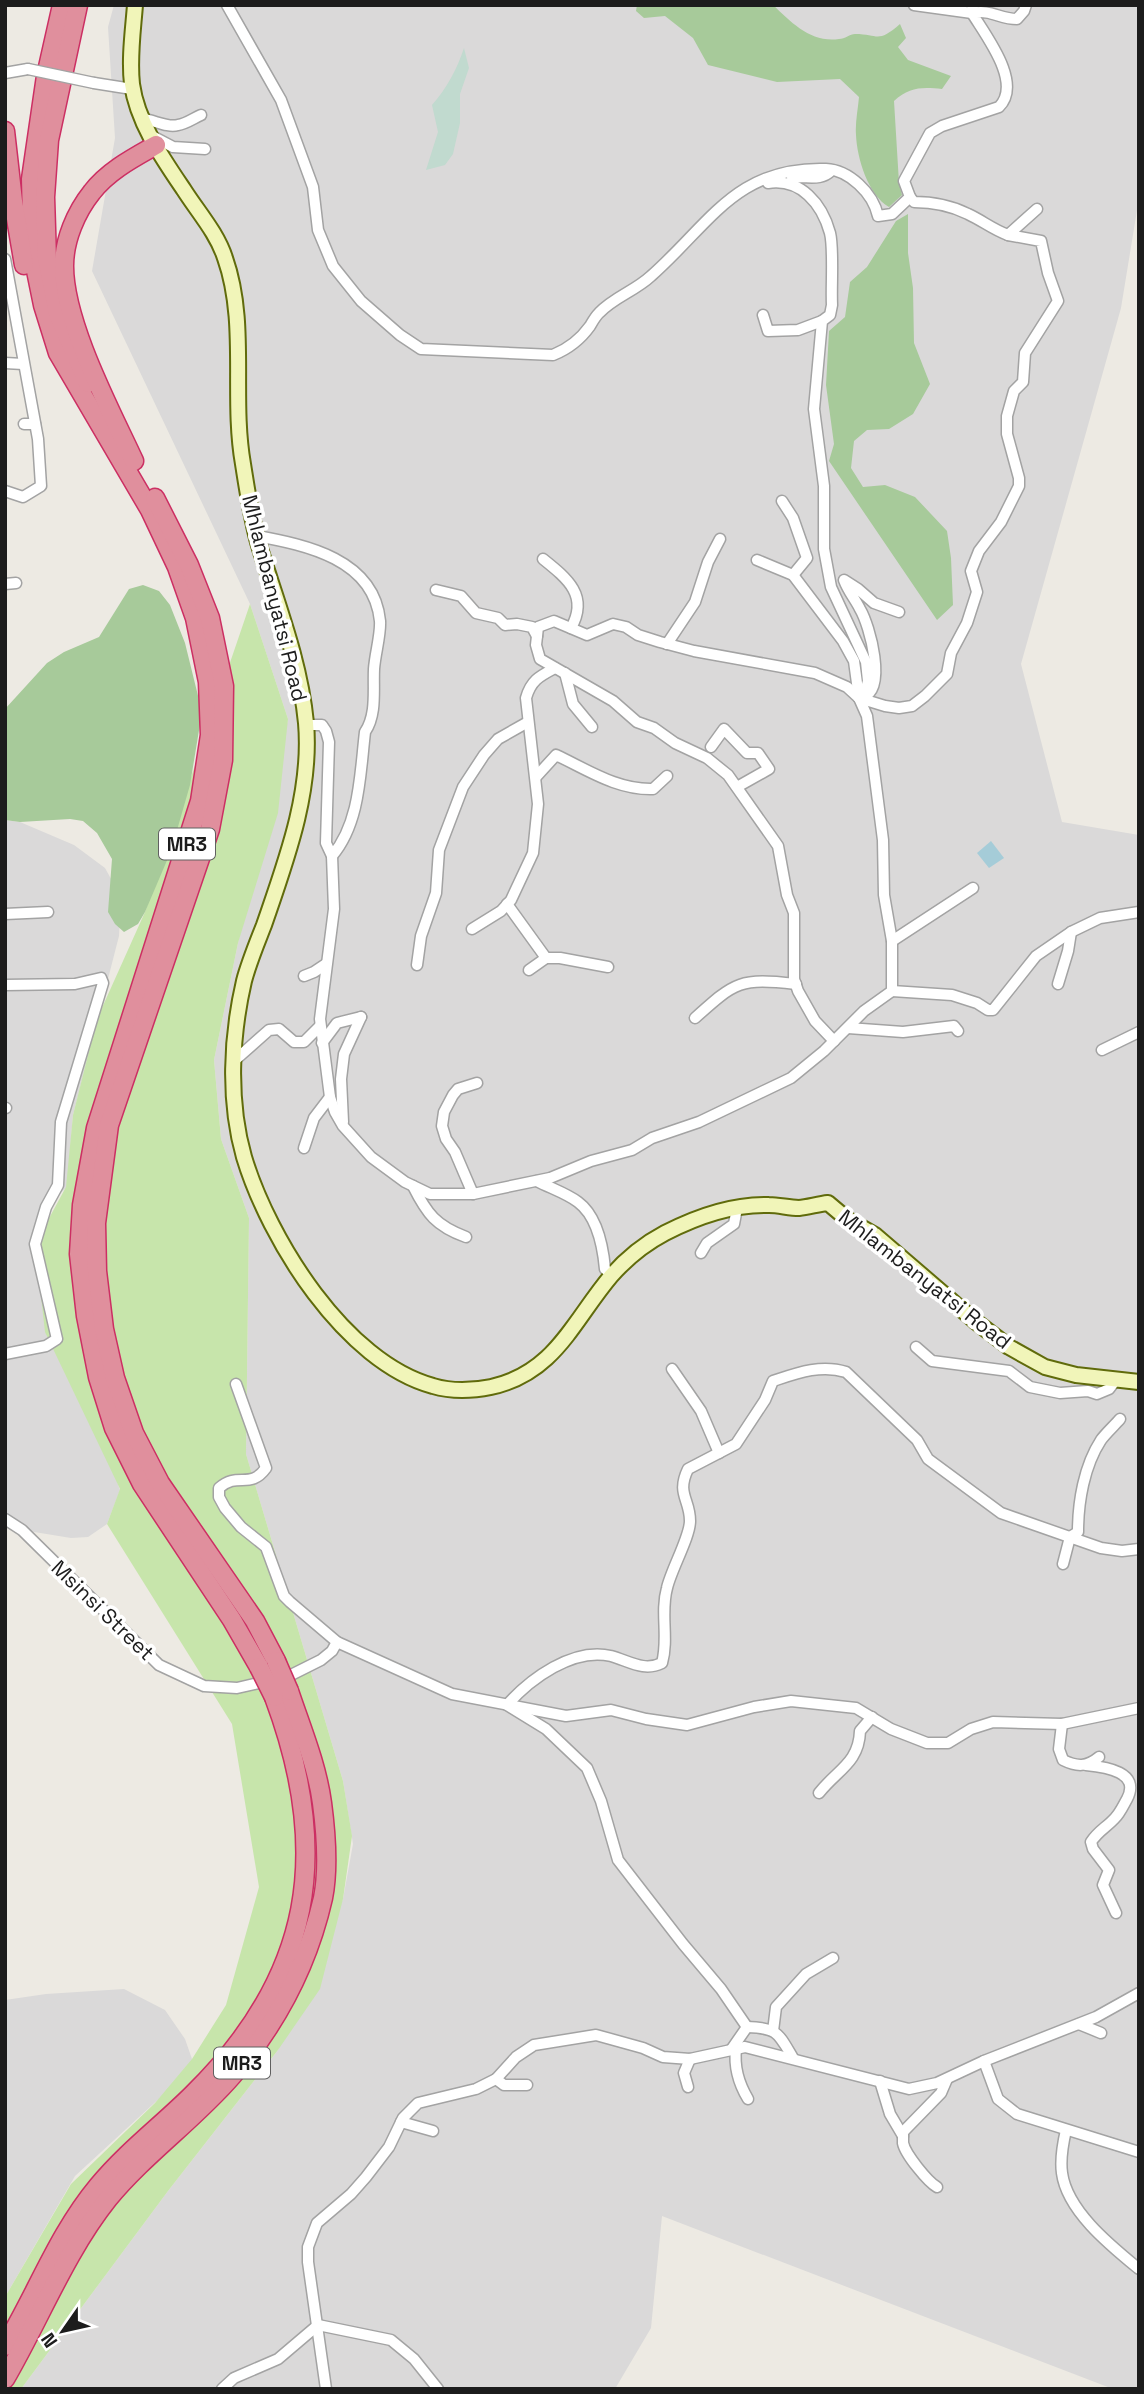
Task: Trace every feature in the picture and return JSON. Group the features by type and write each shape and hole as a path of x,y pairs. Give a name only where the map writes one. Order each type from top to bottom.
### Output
{"highway":[{"name":"MR3","path":"62,5 46,76 32,180 33,256 43,304 58,353 150,510 177,567 195,618 203,656 208,682 210,734 200,801 96,1128 82,1205 79,1254 86,1316 98,1377 114,1428 142,1485 232,1620 267,1664"},
{"name":"MR3","path":"5,2379 79,2239 109,2198 147,2157 231,2078 265,2035 291,1989 310,1942 323,1896 326,1851 322,1800 310,1751 267,1664 255,1621 160,1483 134,1433 115,1378 104,1329 97,1271 96,1223 109,1125 210,829 223,760 224,686 210,618 190,565 169,521 82,373 58,314 47,259 45,197 49,140 78,5"},
{"path":"5,131 25,271 34,302 58,353"},
{"path":"134,461 84,348 72,311 64,266 76,217 93,190 153,140"},
{"name":"MR3","path":"5,2346 73,2219 127,2153 193,2094 228,2056 251,2028 285,1966 298,1926 307,1854 304,1810 281,1694"}],"main road":[{"name":"Mhlambanyatsi Road","path":"135,5 131,55 132,89 153,140 224,252 233,285 242,457 257,536 296,664 306,725 304,790 289,850 244,979 234,1061 235,1116 243,1154 269,1220 285,1250 312,1289 364,1347 397,1371 436,1387 465,1391 514,1381 536,1368 553,1354 612,1275 643,1247 664,1233 691,1221 737,1208 768,1205 798,1208 828,1203 847,1219 875,1235 1009,1347 1045,1367 1076,1376 1139,1382"}],"street":[{"path":"227,5 279,94 313,187 318,230 334,266 361,301 400,335 421,349 553,355 566,351 577,341 596,314 611,302 638,288 725,203 762,178 798,170 839,170 851,177 876,206 878,216 892,214 910,197"},
{"path":"914,5 973,9 1005,19 1017,19 1026,5"},
{"path":"834,1041 815,1021 796,984 794,913 787,895 778,846 737,787 728,775 707,758 675,743 654,728 637,722 613,701 540,659 536,645 538,627 554,621 587,635 613,624 667,644 731,659 815,673 847,687 859,698 899,708 912,706 947,674 951,653 967,623 977,592 971,571 979,551 1001,522 1019,486 1007,434 1007,416 1014,391 1023,382 1025,353 1058,301 1041,241 1008,235 992,229 966,212 942,204 936,206 926,202 914,202 904,181 930,133 942,125 999,107 1006,97 1005,68 973,9"},
{"path":"5,73 28,69 132,89"},
{"path":"143,119 178,125 201,116"},
{"path":"153,140 173,147 205,149"},
{"path":"747,187 798,177 815,178 827,175 832,170"},
{"path":"763,315 768,331 798,330 822,321 830,315 832,305 831,236 825,219 811,196 781,181"},
{"path":"1008,235 1037,209"},
{"path":"5,260 23,363 29,424 38,439 41,486 23,497 5,491"},
{"path":"822,321 814,409 824,486 824,549 831,587 866,663 868,681 865,692 859,698"},
{"path":"5,362 23,363"},
{"path":"782,501 793,518 807,558 793,575"},
{"path":"257,536 276,538 326,553 355,571 368,585 377,601 381,623 375,657 371,721 365,732 353,820 341,846 332,856"},
{"path":"667,644 695,602 708,562 720,539"},
{"path":"543,559 574,589 579,600 579,615 571,628"},
{"path":"757,560 793,575 848,651 857,673 859,698 867,716 883,840 884,895 892,941 891,991"},
{"path":"859,698 870,695 875,689 876,668 868,627 844,580 874,603 898,612"},
{"path":"436,590 461,596 476,613 498,618 505,625 532,626 537,636"},
{"path":"472,929 501,911 507,904 533,853 538,804 526,698 530,685 543,674 560,671"},
{"path":"560,671 573,705 592,727"},
{"path":"417,965 421,936 436,893 439,850 463,787 498,738 528,722"},
{"path":"306,725 322,725 329,742 326,842 332,856 334,909 320,1026 330,1097 344,1126 370,1157 430,1194 473,1194 537,1181 574,1170 591,1161 632,1150 652,1138 699,1122 791,1078 864,1011 891,991 952,995 993,1010 1037,956 1071,932 1100,918 1139,912"},
{"path":"711,747 724,729 747,753 758,753 769,769 737,787"},
{"path":"536,777 556,755 633,790 653,789 667,776"},
{"path":"892,941 973,888"},
{"path":"507,904 547,958"},
{"path":"5,914 48,912"},
{"path":"1058,984 1071,932"},
{"path":"530,970 547,958 608,967"},
{"path":"304,976 326,964"},
{"path":"5,985 75,984 97,977 101,978 103,983 61,1122 58,1185 46,1207 35,1244 57,1339 46,1346 5,1354"},
{"path":"695,1018 718,997 749,981 796,984"},
{"path":"322,1043 337,1023 361,1017 344,1054 341,1079 344,1126"},
{"path":"234,1061 270,1030 279,1029 294,1042 304,1042 320,1026"},
{"path":"848,1028 903,1032 954,1026 958,1031"},
{"path":"1102,1050 1139,1032"},
{"path":"473,1194 442,1126 444,1112 453,1095 458,1089 477,1083"},
{"path":"304,1148 314,1118 330,1097"},
{"path":"537,1181 580,1203 597,1231 604,1252 605,1269 612,1275"},
{"path":"413,1185 428,1214 448,1230 466,1237"},
{"path":"701,1253 707,1243 734,1224 737,1208"},
{"path":"916,1347 932,1361 1009,1371 1030,1387 1060,1393 1088,1391 1097,1394 1109,1389 1116,1381"},
{"path":"673,1368 701,1411 719,1453"},
{"path":"507,1705 530,1682 572,1658 607,1655 645,1668 663,1663 666,1648 666,1588 690,1522 682,1484 688,1469 736,1444 765,1400 773,1381 799,1372 832,1368 846,1372 917,1440 928,1459 1001,1513 1101,1548 1122,1551 1139,1549"},
{"path":"236,1384 266,1468 253,1480 230,1479 219,1488 219,1497 241,1527 266,1547 284,1596 337,1642 452,1694 566,1716 611,1710 646,1719 687,1724 754,1707 791,1701 856,1708 891,1729 927,1743 948,1743 971,1729 993,1722 1062,1724 1139,1708"},
{"path":"1063,1564 1070,1537 1078,1532 1089,1465 1101,1439 1120,1419"},
{"name":"Msinsi Street","path":"5,1519 22,1530 159,1665 204,1686 251,1686 304,1671 332,1651 337,1642"},
{"path":"507,1705 546,1729 587,1768 601,1801 618,1860 683,1944 753,2027 768,2028 779,2035 793,2058"},
{"path":"820,1793 832,1777 850,1763 859,1746 860,1731 872,1717"},
{"path":"1062,1724 1059,1749 1063,1760 1073,1766 1103,1766 1116,1770 1127,1776 1131,1784 1130,1793 1119,1813 1091,1842 1093,1849 1109,1870 1104,1885 1116,1913"},
{"path":"1086,1765 1099,1757"},
{"path":"733,2049 806,1974 833,1958"},
{"path":"326,2389 308,2247 317,2223 351,2194 373,2168 401,2122 418,2103 476,2089 496,2079 516,2057 534,2045 596,2035 643,2048 663,2057 690,2059 745,2047 909,2089 947,2079 1096,2017 1139,1993"},
{"path":"773,2031 776,2007"},
{"path":"1079,2024 1101,2034"},
{"path":"733,2049 736,2069 748,2099"},
{"path":"688,2087 684,2073 690,2059"},
{"path":"984,2062 998,2099 1017,2114 1139,2152"},
{"path":"496,2079 504,2085 527,2084"},
{"path":"937,2187 930,2183 908,2154 903,2142 903,2132 941,2093 947,2079"},
{"path":"880,2081 890,2114 903,2136"},
{"path":"401,2122 433,2131"},
{"path":"1066,2130 1062,2173 1067,2190 1103,2239 1139,2269"},
{"path":"222,2389 234,2378 278,2358 318,2325"},
{"path":"318,2325 391,2340 414,2359 438,2389"}],"shaded area":[{"path":"114,5 1139,5 1139,198 1121,308 1021,664 1062,822 1139,835 1139,2389 1113,2389 662,2216 651,2328 615,2389 21,2389 168,2191 278,2050 343,1899 353,1844 343,1781 246,1454 249,1218 221,1139 214,1060 288,719 250,604 92,271 115,138 108,27"},
{"path":"5,820 20,822 74,845 105,868 121,897 119,936 73,1115 67,1187 46,1207 35,1244 120,1490 107,1524 88,1537 71,1538 22,1530 5,1519"},
{"path":"124,1989 165,2010 185,2039 192,2059 188,2072 75,2176 5,2297 5,2000 46,1994"}],"green space":[{"path":"637,5 773,5 811,35 829,39 841,39 855,34 882,36 900,24 906,38 898,47 908,60 951,76 942,89 916,89 894,101 902,195 889,207 870,185 861,165 857,144 859,97 840,79 777,82 708,65 693,38 665,16 644,18 636,11"},
{"path":"464,48 469,68 460,94 460,123 453,154 445,165 426,170 438,132 432,105 451,78"},
{"path":"908,214 914,343 930,384 913,414 889,429 867,430 854,441 851,468 863,487 885,485 915,497 947,531 953,605 937,620 829,461 834,444 826,385 829,331 845,317 850,282 867,267 896,221"},
{"path":"143,585 159,591 170,605 185,643 202,712 190,785 171,851 145,912 138,924 124,932 108,912 112,859 97,833 83,821 70,819 20,822 5,820 5,709 47,663 64,652 99,637 129,589"},
{"path":"250,604 288,719 278,813 238,943 214,1060 221,1139 249,1218 246,1454 343,1781 352,1836 343,1899 320,1989 278,2050 168,2191 21,2389 5,2389 5,2297 71,2184 155,2103 192,2059 226,2005 259,1887 232,1724 107,1524 120,1489 45,1332 35,1244 66,1187 73,1115 97,1019 145,912"}],"water":[{"path":"991,841 1004,858 989,868 977,853"}]}
